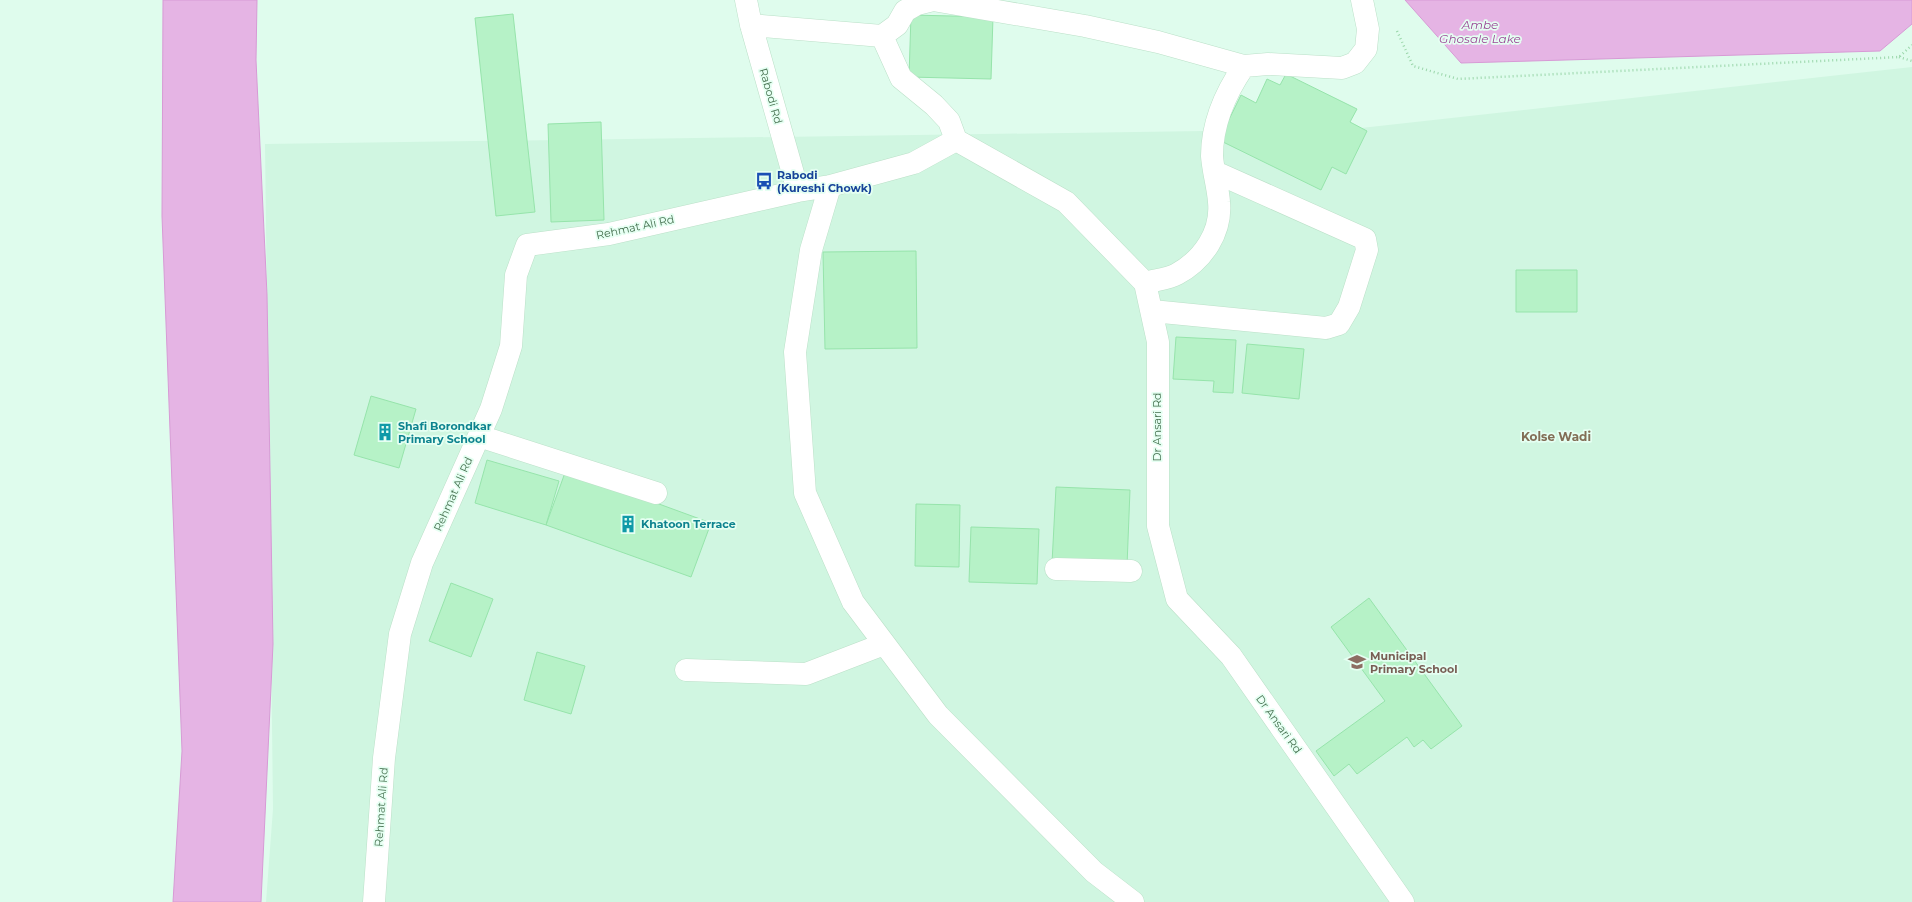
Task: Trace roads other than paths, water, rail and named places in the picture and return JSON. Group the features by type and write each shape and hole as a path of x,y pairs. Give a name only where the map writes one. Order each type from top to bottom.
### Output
{"street":[{"name":"Rabodi Rd","path":"746,0 751,25 798,191"},
{"path":"751,25 882,36 896,25 905,11 918,4 933,0 1085,26 1158,42 1244,66 1268,64 1342,68 1355,62 1366,49 1368,29 1362,0"},
{"path":"882,36 901,78 934,105 949,121 956,140 1066,202 1145,283 1176,274 1193,264 1212,240 1218,224 1220,204 1212,157 1216,120 1234,80 1244,66"},
{"path":"798,191 830,186 914,163 956,140"},
{"path":"1152,311 1326,328 1339,324 1349,307 1367,250 1365,239 1215,172"},
{"path":"830,186 811,250 795,352 805,493 853,602 938,715 1094,872 1133,902"},
{"name":"Rehmat Ali Rd","path":"374,902 384,758 400,634 422,563 491,409 511,346 516,275 527,245 609,234 798,191"},
{"name":"Dr Ansari Rd","path":"1145,283 1158,342 1158,526 1177,599 1231,656 1403,902"},
{"path":"479,436 656,493"},
{"path":"1056,569 1131,571"},
{"path":"686,670 806,674 884,644"}],"water":[{"path":"163,0 257,0 256,60 267,295 273,644 261,902 173,902 182,751 162,216"},
{"name":"Ambe Ghosale Lake","path":"1405,0 1912,0 1912,24 1880,51 1461,63"}],"place":[{"name":"Rabodi (Kureshi Chowk)","path":"764,181"},
{"name":"Shafi Borondkar Primary School","path":"385,432"},
{"name":"Khatoon Terrace","path":"628,524"},
{"name":"Municipal Primary School","path":"1357,662"}],"district":[{"name":"Kolse Wadi","path":"1556,436"}]}
